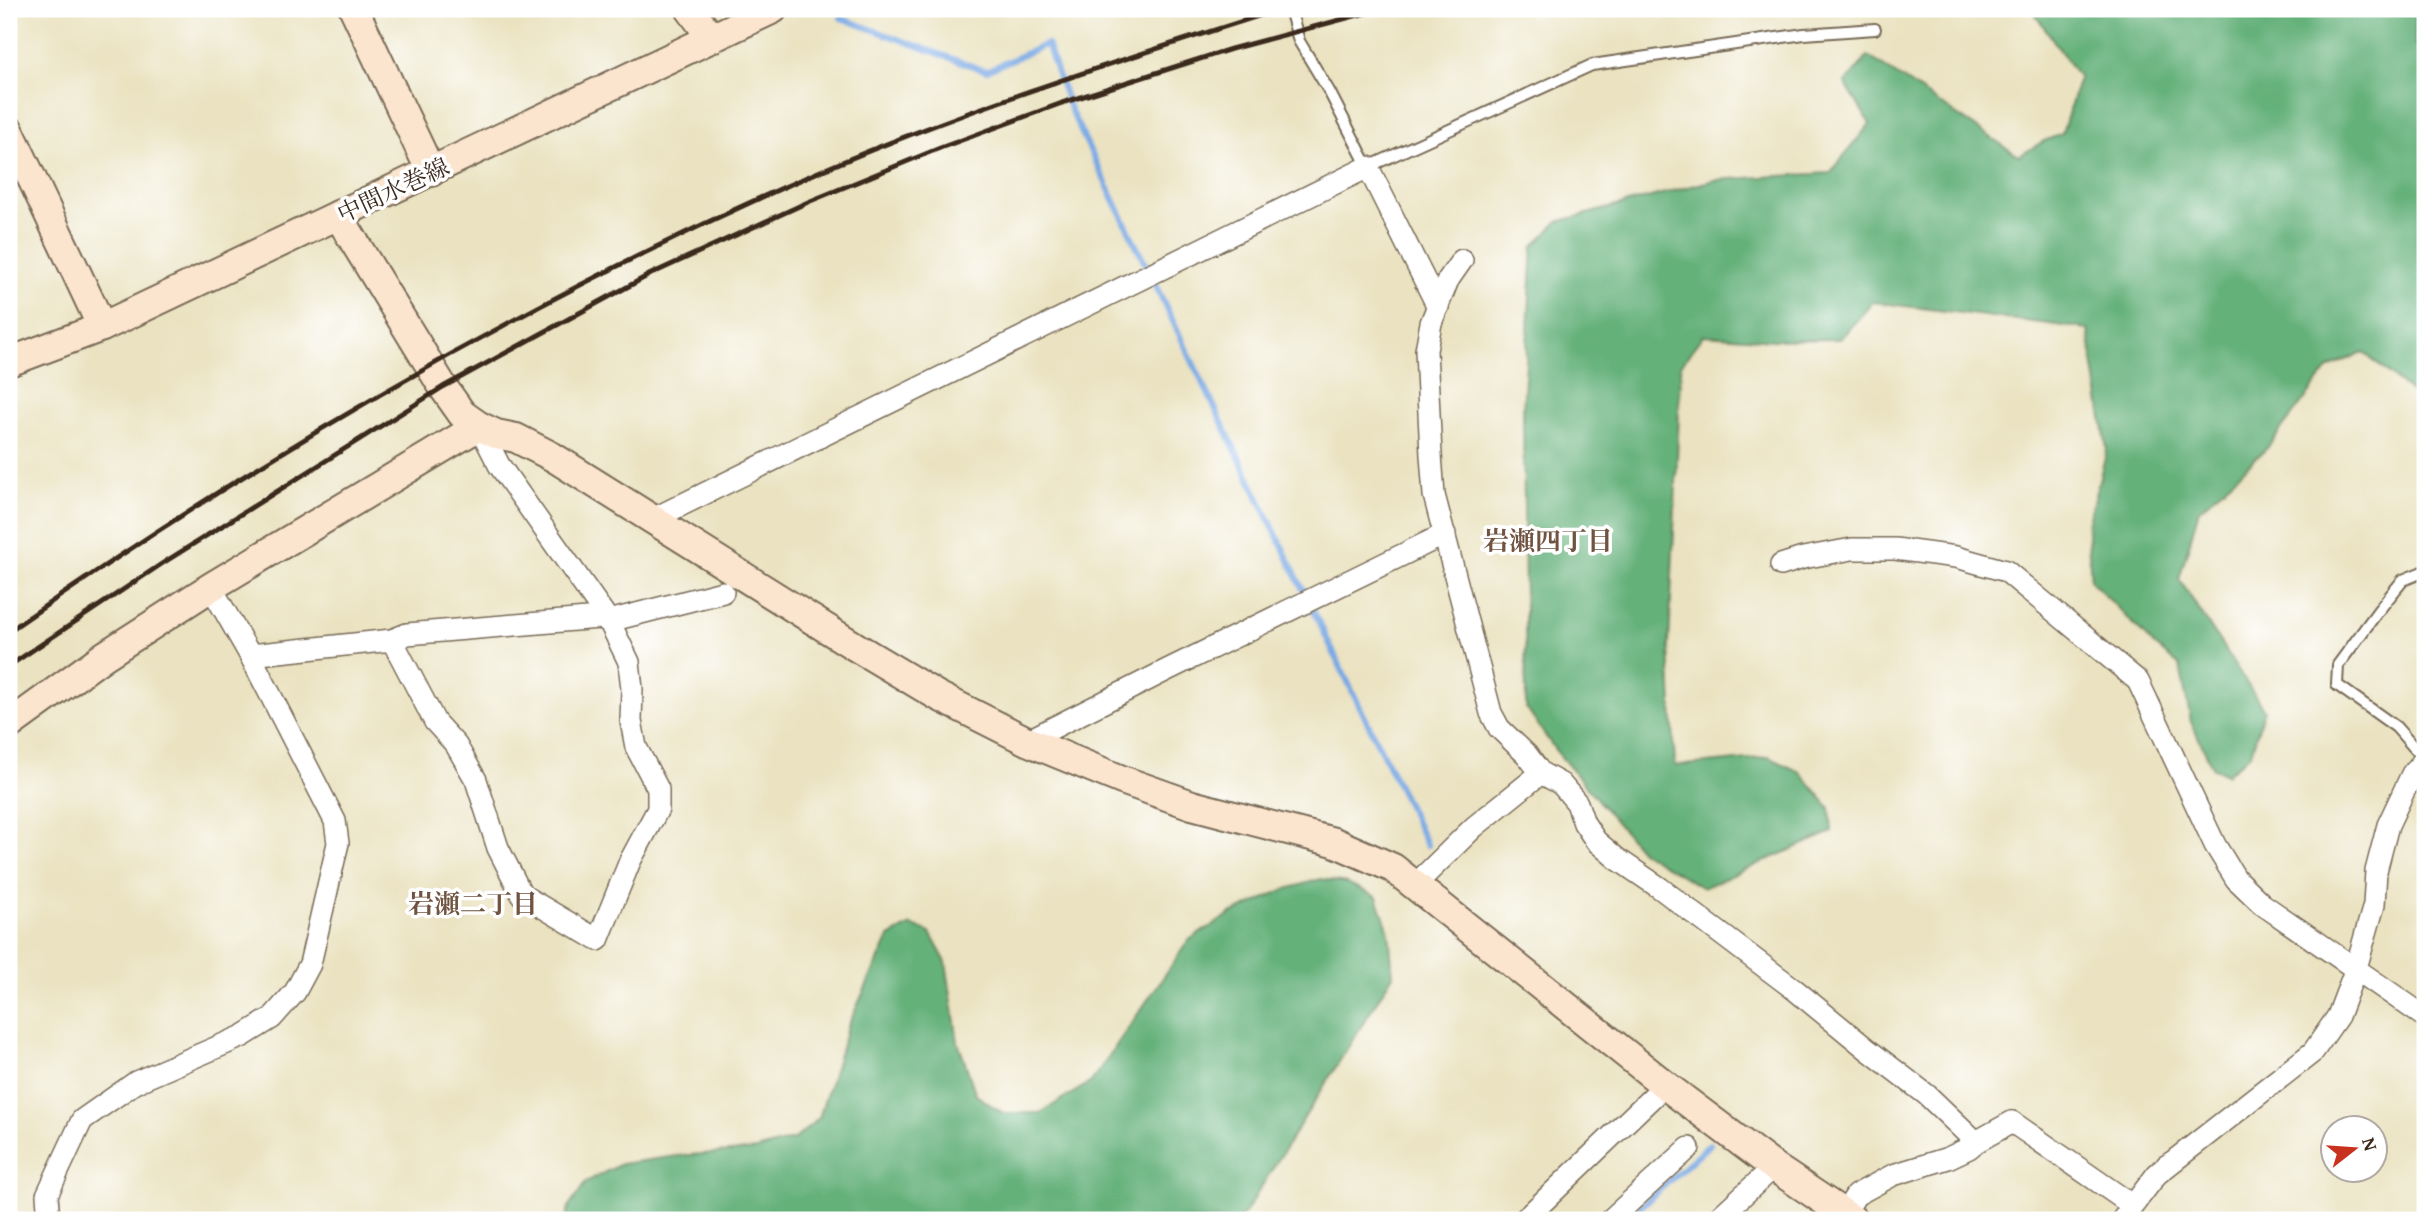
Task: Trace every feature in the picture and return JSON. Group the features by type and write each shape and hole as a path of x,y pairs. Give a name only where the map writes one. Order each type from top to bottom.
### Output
{"street":[{"path":"354,9 431,172"},
{"path":"690,9 711,37"},
{"name":"中間水巻線","path":"9,362 102,327 431,172 761,11"},
{"path":"9,130 102,327"},
{"path":"651,520 1368,167 1438,307"},
{"path":"338,215 443,387 462,414 479,426 496,434 516,438 553,457 938,696 1027,741 1122,780 1192,804 1334,842 1393,868 1665,1084 1774,1167 1849,1217 1856,1195 1893,1175 1969,1149 1976,1142 2012,1122 2127,1212 2157,1174 2313,1052 2338,1016 2356,968 2374,905 2376,871 2388,825 2412,774 2425,760"},
{"path":"1462,260 1448,280 1431,323 1426,350 1434,495 1491,713 1499,728 1541,773 1561,784 1577,803 1584,823 1596,841 1794,989 1927,1095 1976,1142"},
{"path":"9,725 104,656 211,587 479,426"},
{"path":"392,640 435,722 456,745 476,780 498,848 522,895 598,940 630,861 658,809 658,789 635,747 631,721 629,662 609,621 499,464 479,426"},
{"path":"1027,741 1445,534"},
{"path":"1781,565 1852,549 1895,549 1956,557 2006,571 2138,681 2215,845 2236,879 2262,904 2425,1017"},
{"path":"49,1220 47,1195 82,1121 136,1082 243,1036 272,1018 295,992 310,964 338,843 335,821 250,655 211,587"},
{"path":"250,655 392,640 407,634 599,618 609,621 723,592"},
{"path":"1416,884 1474,827 1541,773"},
{"path":"1524,1220 1665,1084"},
{"path":"1610,1220 1689,1148"},
{"path":"1716,1220 1774,1167"}],"lane":[{"path":"1290,9 1299,41 1329,91 1368,167 1592,65 1804,34 1875,29"},
{"path":"2425,571 2403,580 2378,611 2338,665 2337,685 2396,727 2425,760"}],"green space":[{"path":"2032,9 2416,9 2415,45 2425,43 2425,404 2363,352 2329,368 2267,448 2199,510 2179,579 2264,710 2251,753 2227,774 2213,768 2191,722 2180,666 2153,644 2091,581 2087,525 2107,450 2088,329 1873,302 1840,339 1775,340 1703,335 1681,365 1669,646 1675,766 1769,757 1800,772 1830,808 1832,832 1703,888 1641,851 1556,751 1526,708 1523,410 1533,247 1557,222 1714,180 1830,173 1870,124 1845,83 1868,56 2019,156 2062,134 2079,78"},
{"path":"1321,879 1347,883 1377,897 1389,932 1393,975 1245,1213 1237,1220 565,1220 569,1207 586,1182 621,1164 677,1156 756,1150 795,1139 819,1118 848,1026 889,937 911,925 930,933 946,962 958,1042 976,1095 1003,1113 1040,1113 1091,1082 1189,940 1231,914 1283,890"}],"waterway":[{"path":"841,18 986,71 1047,44 1070,109 1427,845"},
{"path":"1626,1220 1710,1144"}],"railway":[{"path":"9,631 202,503 401,382 606,272 710,221 816,173 930,127 1046,85 1280,9"},
{"path":"9,666 163,563 443,387 651,274 808,202 940,148 1062,103 1231,49 1381,9"}],"district":[{"name":"岩瀬四丁目","path":"1548,540"},
{"name":"岩瀬二丁目","path":"473,903"}]}
